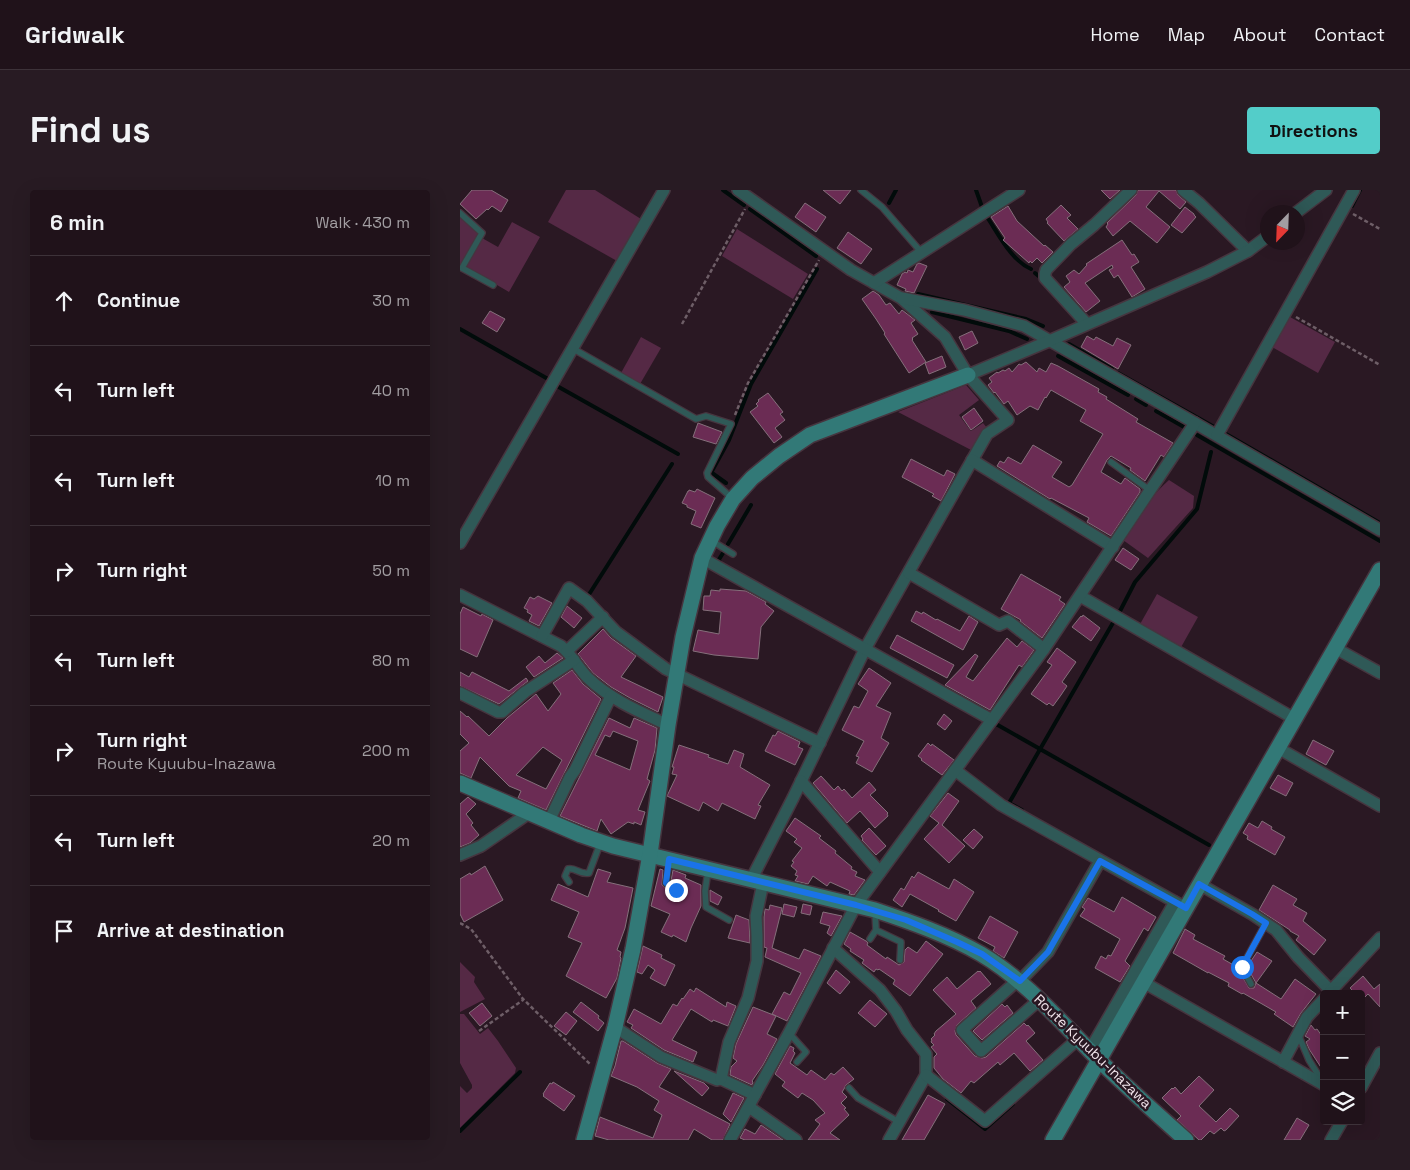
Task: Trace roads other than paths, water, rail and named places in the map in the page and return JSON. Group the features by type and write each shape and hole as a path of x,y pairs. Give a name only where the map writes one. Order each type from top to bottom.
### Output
{"street":[{"path":"460,543 664,190"},
{"path":"722,1079 729,1042 748,998 757,961 757,881 801,781 865,649 910,573 987,434 1008,420 968,375 945,337 901,298 850,270 738,190"},
{"path":"874,284 1019,190"},
{"path":"1087,324 1045,278 1046,270 1071,244 1131,190"},
{"path":"1183,190 1248,251"},
{"path":"1305,206 1326,190"},
{"path":"1217,435 1354,190"},
{"path":"584,1140 604,1070 633,949 650,854 683,637 702,558 716,526 733,499 759,472 810,435 968,375 1050,341 1207,272 1248,251 1260,242"},
{"path":"901,298 964,310 1024,326 1380,530"},
{"path":"730,1140 856,905 1044,649 1195,423"},
{"path":"972,460 1113,547"},
{"path":"702,558 992,720"},
{"path":"1053,1140 1094,1055 1180,905 1199,884 1380,570"},
{"path":"910,573 999,625 1008,621 1044,649"},
{"path":"542,636 569,588 587,601 623,637 666,669 820,743"},
{"path":"460,594 561,646 588,678 611,696 668,726"},
{"path":"1080,596 1295,718"},
{"path":"460,693 498,712 502,712 570,655 602,617"},
{"path":"1336,648 1380,673"},
{"path":"549,821 611,696"},
{"path":"1278,748 1380,806"},
{"path":"955,770 1001,805 1180,905"},
{"path":"801,781 880,872"},
{"name":"Route Kyuubu-Inazawa","path":"460,784 601,842 875,910 906,920 982,954 1019,981 1094,1055 1186,1140"},
{"path":"460,855 480,846 529,813"},
{"path":"1039,1000 981,1051 962,1030 1019,981 1048,952 1100,861"},
{"path":"1199,884 1276,930 1325,990"},
{"path":"1094,1055 1143,982 1180,905"},
{"path":"1332,990 1380,938"},
{"path":"833,948 880,990 926,1054 926,1075 889,1140"},
{"path":"1143,982 1320,1082"},
{"path":"1283,1062 1307,1017 1320,1003"},
{"path":"615,1027 661,1057 717,1080 722,1079 755,1095"},
{"path":"926,1075 985,1121 1078,1039"},
{"path":"1365,1084 1375,1075 1380,1053"},
{"path":"749,1107 796,1140"},
{"path":"1331,1140 1340,1125"}],"lane":[{"path":"861,190 882,207 922,253"},
{"path":"460,213 482,233 462,268 492,285"},
{"path":"572,348 696,419 706,416 731,424 707,473 708,477 733,499"},
{"path":"1111,462 1151,491"},
{"path":"710,540 734,554"},
{"path":"569,882 565,876 568,869 583,874 589,873 601,842"},
{"path":"669,859 666,883 676,890"},
{"path":"709,869 704,891 706,907 729,920"},
{"path":"870,939 876,930 875,910"},
{"path":"1251,984 1242,967 1266,923"},
{"path":"876,930 901,942 900,960"},
{"path":"789,1033 806,1052 797,1062"},
{"path":"1298,1034 1322,1080"},
{"path":"850,1088 858,1098 899,1122"}],"waterway":[{"path":"723,190 744,205"},
{"path":"889,203 896,190"},
{"path":"976,190 982,207"},
{"path":"1352,206 1360,190"},
{"path":"750,209 816,256"},
{"path":"987,217 1011,253 1017,260 1031,269"},
{"path":"726,483 712,473 712,471 729,440 751,384 817,269"},
{"path":"1035,273 1041,278"},
{"path":"918,294 1026,319 1043,326"},
{"path":"932,312 1009,331 1027,339"},
{"path":"460,329 548,379"},
{"path":"1069,344 1112,369"},
{"path":"1058,356 1128,395"},
{"path":"1118,373 1216,428"},
{"path":"557,386 678,454"},
{"path":"1136,399 1146,405"},
{"path":"1156,411 1184,427"},
{"path":"1226,434 1380,523"},
{"path":"1197,435 1380,541"},
{"path":"1119,613 1135,582 1197,509 1211,452"},
{"path":"588,596 672,464"},
{"path":"728,544 751,505"},
{"path":"720,562 718,561 723,553"},
{"path":"1022,810 1009,803 1114,621"},
{"path":"996,724 1209,845"},
{"path":"460,1131 520,1072"},
{"path":"947,1099 985,1129 1013,1104"}]}
